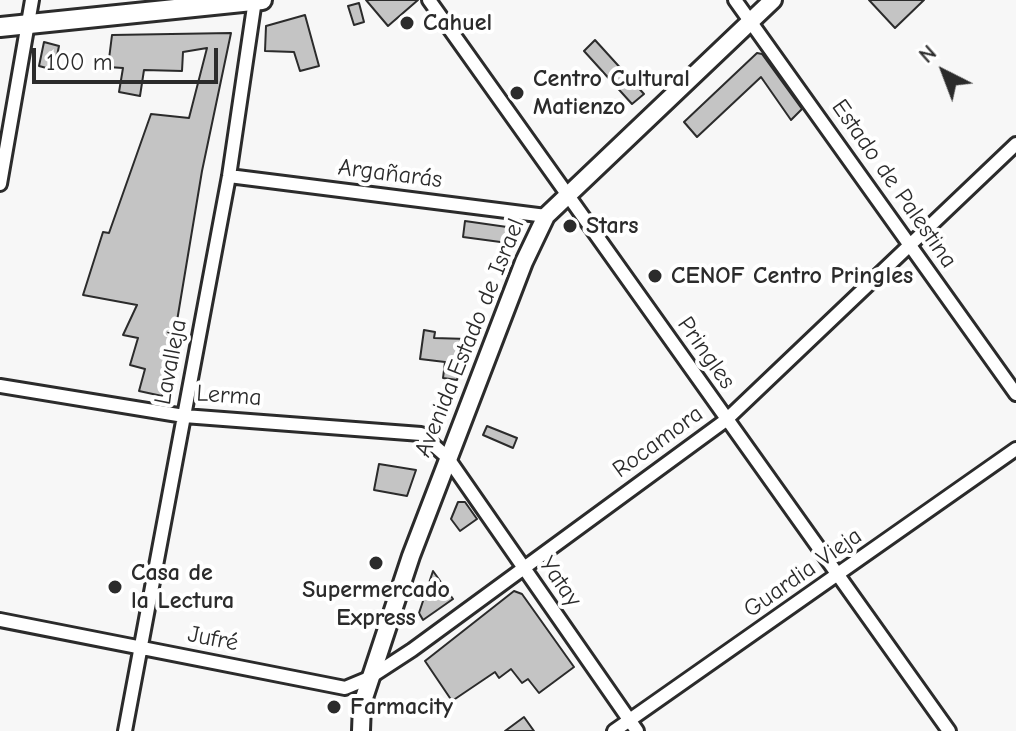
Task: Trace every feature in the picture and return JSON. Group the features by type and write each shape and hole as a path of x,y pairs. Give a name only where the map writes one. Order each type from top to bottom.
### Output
{"main road":[{"name":"Avenida Estado de Israel","path":"361,731 362,704 369,678 447,457 524,262 546,216 773,0"},
{"path":"0,27 258,1"}],"street":[{"path":"0,184 32,0"},
{"name":"Pringles","path":"429,0 949,731"},
{"name":"Estado de Palestina","path":"735,0 1016,394"},
{"name":"Lavalleja","path":"125,731 229,176 258,1"},
{"name":"Rocamora","path":"369,678 726,420 1016,144"},
{"name":"Argañarás","path":"229,176 546,216"},
{"name":"Lerma","path":"0,386 184,416 408,430 431,440 447,457"},
{"name":"Guardia Vieja","path":"614,731 633,725 1016,449"},
{"name":"Yatay","path":"447,457 633,725"},
{"name":"Jufré","path":"0,620 345,688 369,678"}],"building":[{"path":"366,0 418,0 388,26"},
{"path":"869,0 924,0 895,28"},
{"path":"359,3 364,22 354,25 348,6"},
{"path":"305,15 319,66 300,71 294,52 265,51 266,26"},
{"path":"231,33 202,171 168,375 162,396 139,391 145,369 130,365 138,338 123,335 137,305 83,295 103,232 109,233 151,114 189,118 207,48 183,52 182,71 144,70 140,96 119,92 123,68 108,67 112,35"},
{"path":"595,40 644,94 632,104 584,51"},
{"path":"44,42 59,46 54,70 39,66"},
{"path":"757,53 762,54 802,109 791,120 761,77 697,137 684,122"},
{"path":"465,221 514,228 508,243 463,237"},
{"path":"424,330 435,332 434,338 468,339 457,380 443,378 445,362 420,359"},
{"path":"487,426 517,438 513,448 483,435"},
{"path":"379,464 416,470 407,496 374,490"},
{"path":"458,502 465,502 477,519 460,531 451,519"},
{"path":"433,571 453,599 423,620 419,613"},
{"path":"514,591 522,594 574,667 539,693 528,679 522,683 511,669 499,678 495,672 452,701 425,661"},
{"path":"524,717 534,731 505,731"}],"place":[{"name":"Cahuel","path":"407,23"},
{"name":"Centro Cultural Matienzo","path":"517,93"},
{"name":"Stars","path":"570,226"},
{"name":"CENOF Centro Pringles","path":"655,276"},
{"name":"Supermercado Express","path":"376,563"},
{"name":"Casa de la Lectura","path":"115,587"},
{"name":"Farmacity","path":"334,707"}]}
